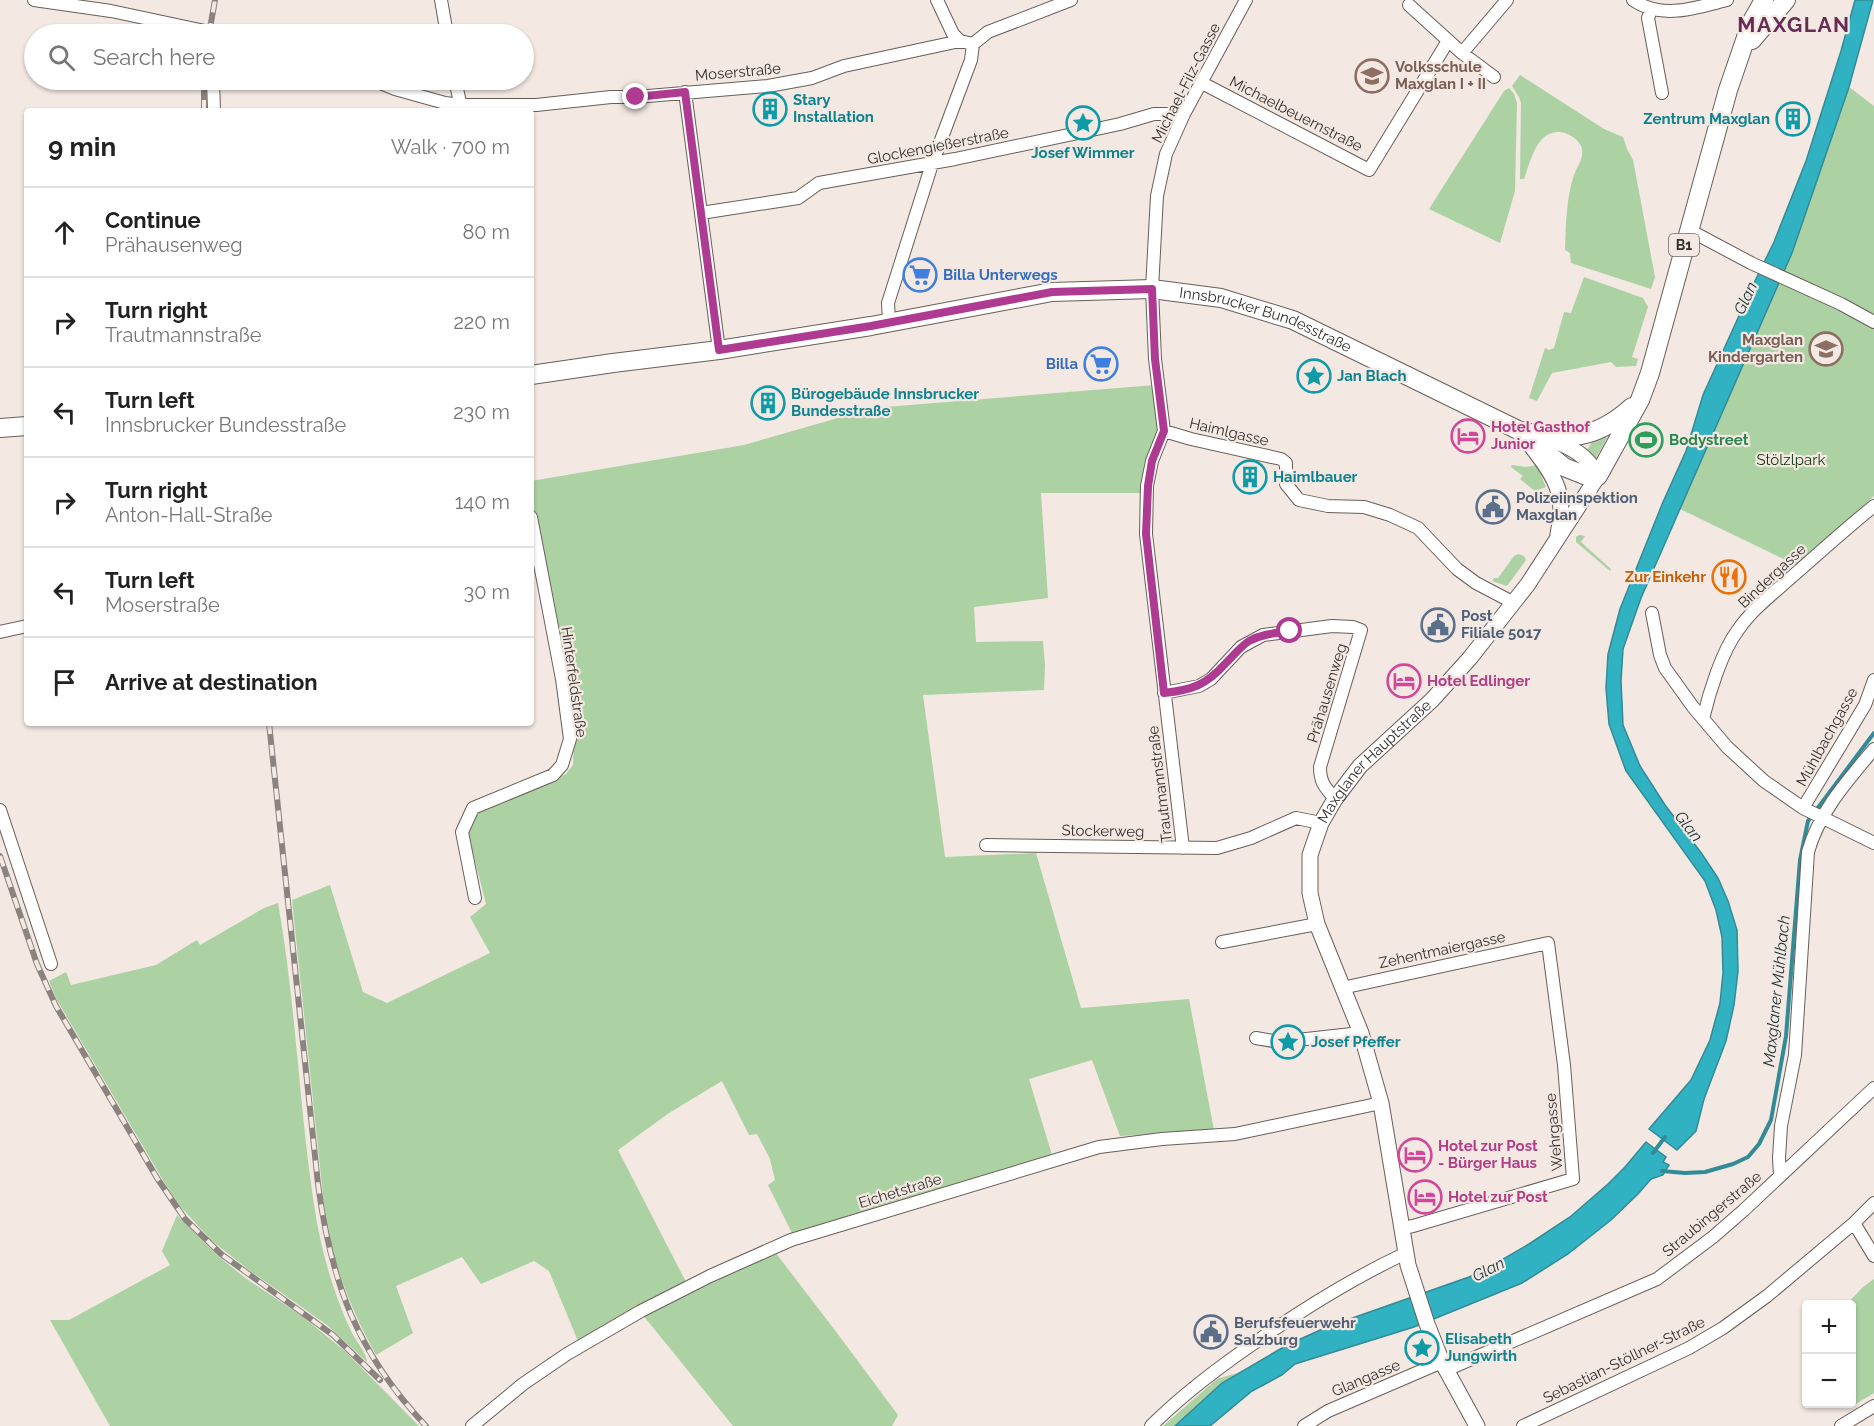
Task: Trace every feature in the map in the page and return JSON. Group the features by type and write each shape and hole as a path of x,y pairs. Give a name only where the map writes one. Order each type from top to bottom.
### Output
{"main road":[{"name":"Innsbrucker Bundesstraße","path":"1518,430 1564,467 1584,475 1598,476 1640,400 1650,373 1728,90 1751,23 1764,0"},
{"name":"Innsbrucker Bundesstraße","path":"1742,53 1786,0"},
{"name":"Innsbrucker Bundesstraße","path":"534,375 719,350 1052,292 1152,289 1221,298 1293,320 1518,430 1541,436 1562,438 1599,431 1617,421 1640,400"},
{"path":"0,428 24,426"}],"street":[{"path":"34,0 111,11 171,24"},
{"path":"441,0 445,24"},
{"path":"937,0 952,34 960,41"},
{"path":"889,322 888,303 932,164 970,60 973,44 988,32 1071,0"},
{"name":"Michael-Filz-Gasse","path":"1152,289 1157,196 1166,154 1184,114 1246,0"},
{"path":"1462,53 1507,0"},
{"path":"1633,0 1651,10 1663,12 1692,9 1727,0"},
{"path":"1409,5 1462,53 1494,76"},
{"path":"1651,10 1648,18 1662,93"},
{"name":"Moserstraße","path":"401,90 461,108 537,105 768,86 812,78 844,66 960,41 973,44"},
{"name":"Michaelbeuernstraße","path":"1202,83 1370,170 1448,41"},
{"path":"213,90 214,108"},
{"path":"457,90 461,108"},
{"path":"685,92 719,350"},
{"name":"Glockengießerstraße","path":"701,213 798,198 819,183 932,164 1111,126 1154,114 1184,114"},
{"path":"1689,230 1874,322"},
{"name":"Trautmannstraße","path":"1152,289 1155,359 1164,431 1152,461 1148,486 1146,534 1183,848"},
{"path":"1518,430 1550,472 1558,487 1561,522 1557,538"},
{"name":"Haimlgasse","path":"1164,431 1281,459 1286,463 1287,484 1299,501 1328,506 1364,507 1390,514 1418,528 1457,569 1476,583 1514,603"},
{"name":"B1","path":"1541,436 1581,453 1592,464 1598,476"},
{"name":"Maxglaner Hauptstraße","path":"1477,1426 1444,1366 1417,1293 1406,1253 1381,1103 1361,1034 1317,924 1310,893 1310,855 1321,823 1335,799 1360,766 1438,693 1470,658 1514,603 1598,476"},
{"name":"Bindergasse","path":"1703,719 1725,653 1737,630 1754,611 1830,542 1874,506"},
{"name":"Hinterfeldstraße","path":"475,898 462,832 472,808 553,775 562,765 570,739 562,679 534,533"},
{"path":"1652,613 1660,655 1665,668 1681,693 1726,747 1764,781 1812,813 1874,843"},
{"name":"Prähausenweg","path":"1164,693 1199,686 1210,679 1241,647 1263,635 1344,625 1361,630 1320,767 1320,778 1335,799"},
{"path":"0,632 24,627"},
{"name":"Mühlbachgasse","path":"1779,1176 1781,1126 1794,1055 1808,852 1813,832 1812,813 1865,705 1874,680"},
{"name":"Mühlbachgasse","path":"1812,813 1847,781 1874,749"},
{"path":"0,810 51,964"},
{"name":"Stockerweg","path":"986,845 1217,848 1232,845 1296,818 1321,823"},
{"path":"1222,942 1317,924"},
{"name":"Zehentmaiergasse","path":"1342,988 1548,943"},
{"name":"Wehrgasse","path":"1402,1228 1573,1179 1564,1065 1548,943"},
{"path":"1256,1038 1279,1042 1361,1034"},
{"name":"Straubingerstraße","path":"1444,1366 1657,1279 1713,1238 1874,1088"},
{"name":"Eichetstraße","path":"472,1426 523,1384 622,1321 710,1276 791,1240 1099,1147 1162,1139 1235,1134 1381,1103"},
{"name":"Sebastian-Stöllner-Straße","path":"1523,1426 1689,1348 1723,1328 1767,1296 1874,1203"},
{"path":"1854,1222 1874,1256"},
{"path":"1151,1426 1225,1362 1336,1289 1406,1253"},
{"name":"Glangasse","path":"1304,1426 1328,1411 1444,1366"},
{"path":"1841,1426 1874,1406"}],"green space":[{"path":"1520,75 1604,129 1623,137 1633,160 1655,277 1651,289 1571,263 1570,253 1565,250 1567,212 1571,184 1581,159 1581,145 1568,134 1557,132 1550,134 1539,143 1524,179 1520,179 1521,103 1512,86"},
{"name":"Stölzlpark","path":"1849,87 1874,106 1874,496 1798,566 1680,509 1792,253"},
{"path":"1509,88 1517,103 1515,191 1500,243 1429,209 1504,91"},
{"path":"1584,277 1643,298 1648,307 1632,357 1638,359 1636,366 1616,367 1611,362 1552,373 1537,401 1529,398 1545,348 1549,350 1554,348 1564,312 1571,313"},
{"path":"1155,385 1158,426 1155,444 1144,466 1141,493 1041,493 1048,598 974,607 976,642 1043,641 1044,690 923,695 945,857 1036,853 1081,1008 1189,999 1214,1130 1120,1136 1092,1060 1029,1079 1052,1155 793,1235 768,1185 775,1180 770,1159 757,1134 749,1135 722,1081 669,1113 618,1150 687,1284 578,1341 549,1271 534,1261 481,1284 462,1257 396,1286 413,1333 376,1355 342,1282 334,1256 324,1205 292,900 330,885 363,992 387,1003 490,953 470,917 486,904 467,830 473,817 483,808 566,774 573,765 574,740 534,537 534,480 744,445 873,408"},
{"path":"1605,436 1607,438 1596,458 1587,450 1594,439"},
{"path":"1512,465 1526,467 1537,465 1546,487 1535,491 1520,479 1523,476 1511,467"},
{"path":"1585,536 1581,542 1611,569 1610,571 1576,542 1576,537"},
{"path":"1518,554 1524,556 1526,560 1507,586 1492,581 1498,578"},
{"path":"278,903 290,983 306,1143 317,1223 335,1292 367,1362 327,1325 212,1241 179,1205 57,1000 49,981 66,972 71,985 156,965 197,940 200,945 264,908"},
{"path":"177,1215 218,1256 244,1277 303,1317 346,1352 419,1426 110,1426 50,1320 69,1320 170,1265 162,1251"},
{"path":"775,1252 898,1415 892,1426 733,1426 642,1314"},
{"path":"1874,1279 1874,1393 1856,1404 1856,1300 1851,1300"},
{"path":"1237,1373 1222,1383 1175,1426 1163,1426 1217,1379"}],"water":[{"path":"1855,0 1873,0 1849,87 1792,253 1641,598 1623,649 1621,681 1623,725 1640,766 1718,878 1737,930 1738,971 1734,1005 1726,1041 1704,1099 1696,1131 1677,1150 1649,1129 1691,1080 1710,1040 1720,1003 1723,973 1722,937 1716,910 1705,881 1626,771 1609,724 1606,688 1608,654 1620,609 1686,451 1703,395 1774,242 1806,161"},
{"path":"1646,1142 1666,1157 1663,1162 1669,1165 1663,1175 1651,1179 1611,1220 1568,1254 1522,1283 1414,1327 1295,1364 1282,1375 1252,1391 1210,1426 1175,1426 1222,1383 1287,1345 1327,1327 1469,1277 1529,1244 1570,1217 1608,1184"}],"waterway":[{"name":"Maxglaner Mühlbach","path":"1662,1171 1705,1172 1748,1157 1759,1144 1771,1120 1786,1036 1800,860 1808,821 1874,733"},
{"name":"Glan","path":"1653,1153 1665,1137"}],"railway":[{"path":"211,24 215,0"},
{"path":"204,90 204,108"},
{"path":"269,726 318,1184 331,1253 351,1314 365,1343 402,1399 426,1426"},
{"path":"0,856 37,964 56,1006 157,1178 185,1219 221,1254 333,1335 380,1380"}],"place":[{"name":"Volksschule Maxglan I + II","path":"1372,76"},
{"name":"Stary Installation","path":"770,109"},
{"name":"Zentrum Maxglan","path":"1793,119"},
{"name":"Josef Wimmer","path":"1083,123"},
{"name":"Billa Unterwegs","path":"920,275"},
{"name":"Maxglan Kindergarten","path":"1826,349"},
{"name":"Billa","path":"1101,364"},
{"name":"Jan Blach","path":"1314,376"},
{"name":"Bürogebäude Innsbrucker Bundesstraße","path":"768,403"},
{"name":"Hotel Gasthof Junior","path":"1468,436"},
{"name":"Bodystreet","path":"1646,440"},
{"name":"Haimlbauer","path":"1250,477"},
{"name":"Polizeiinspektion Maxglan","path":"1493,507"},
{"name":"Zur Einkehr","path":"1729,577"},
{"name":"Post Filiale 5017","path":"1438,625"},
{"name":"Hotel Edlinger","path":"1404,681"},
{"name":"Josef Pfeffer","path":"1288,1042"},
{"name":"Hotel zur Post - Bürger Haus","path":"1415,1155"},
{"name":"Hotel zur Post","path":"1425,1197"},
{"name":"Berufsfeuerwehr Salzburg","path":"1211,1332"},
{"name":"Elisabeth Jungwirth","path":"1422,1348"}],"district":[{"name":"MAXGLAN","path":"1794,25"}],"route":[{"path":"636,97 685,92 719,350 871,326 1052,292 1152,289 1155,359 1164,431 1152,461 1148,486 1146,534 1164,693 1199,686 1210,679 1241,647 1251,640 1263,635 1290,631"}]}
